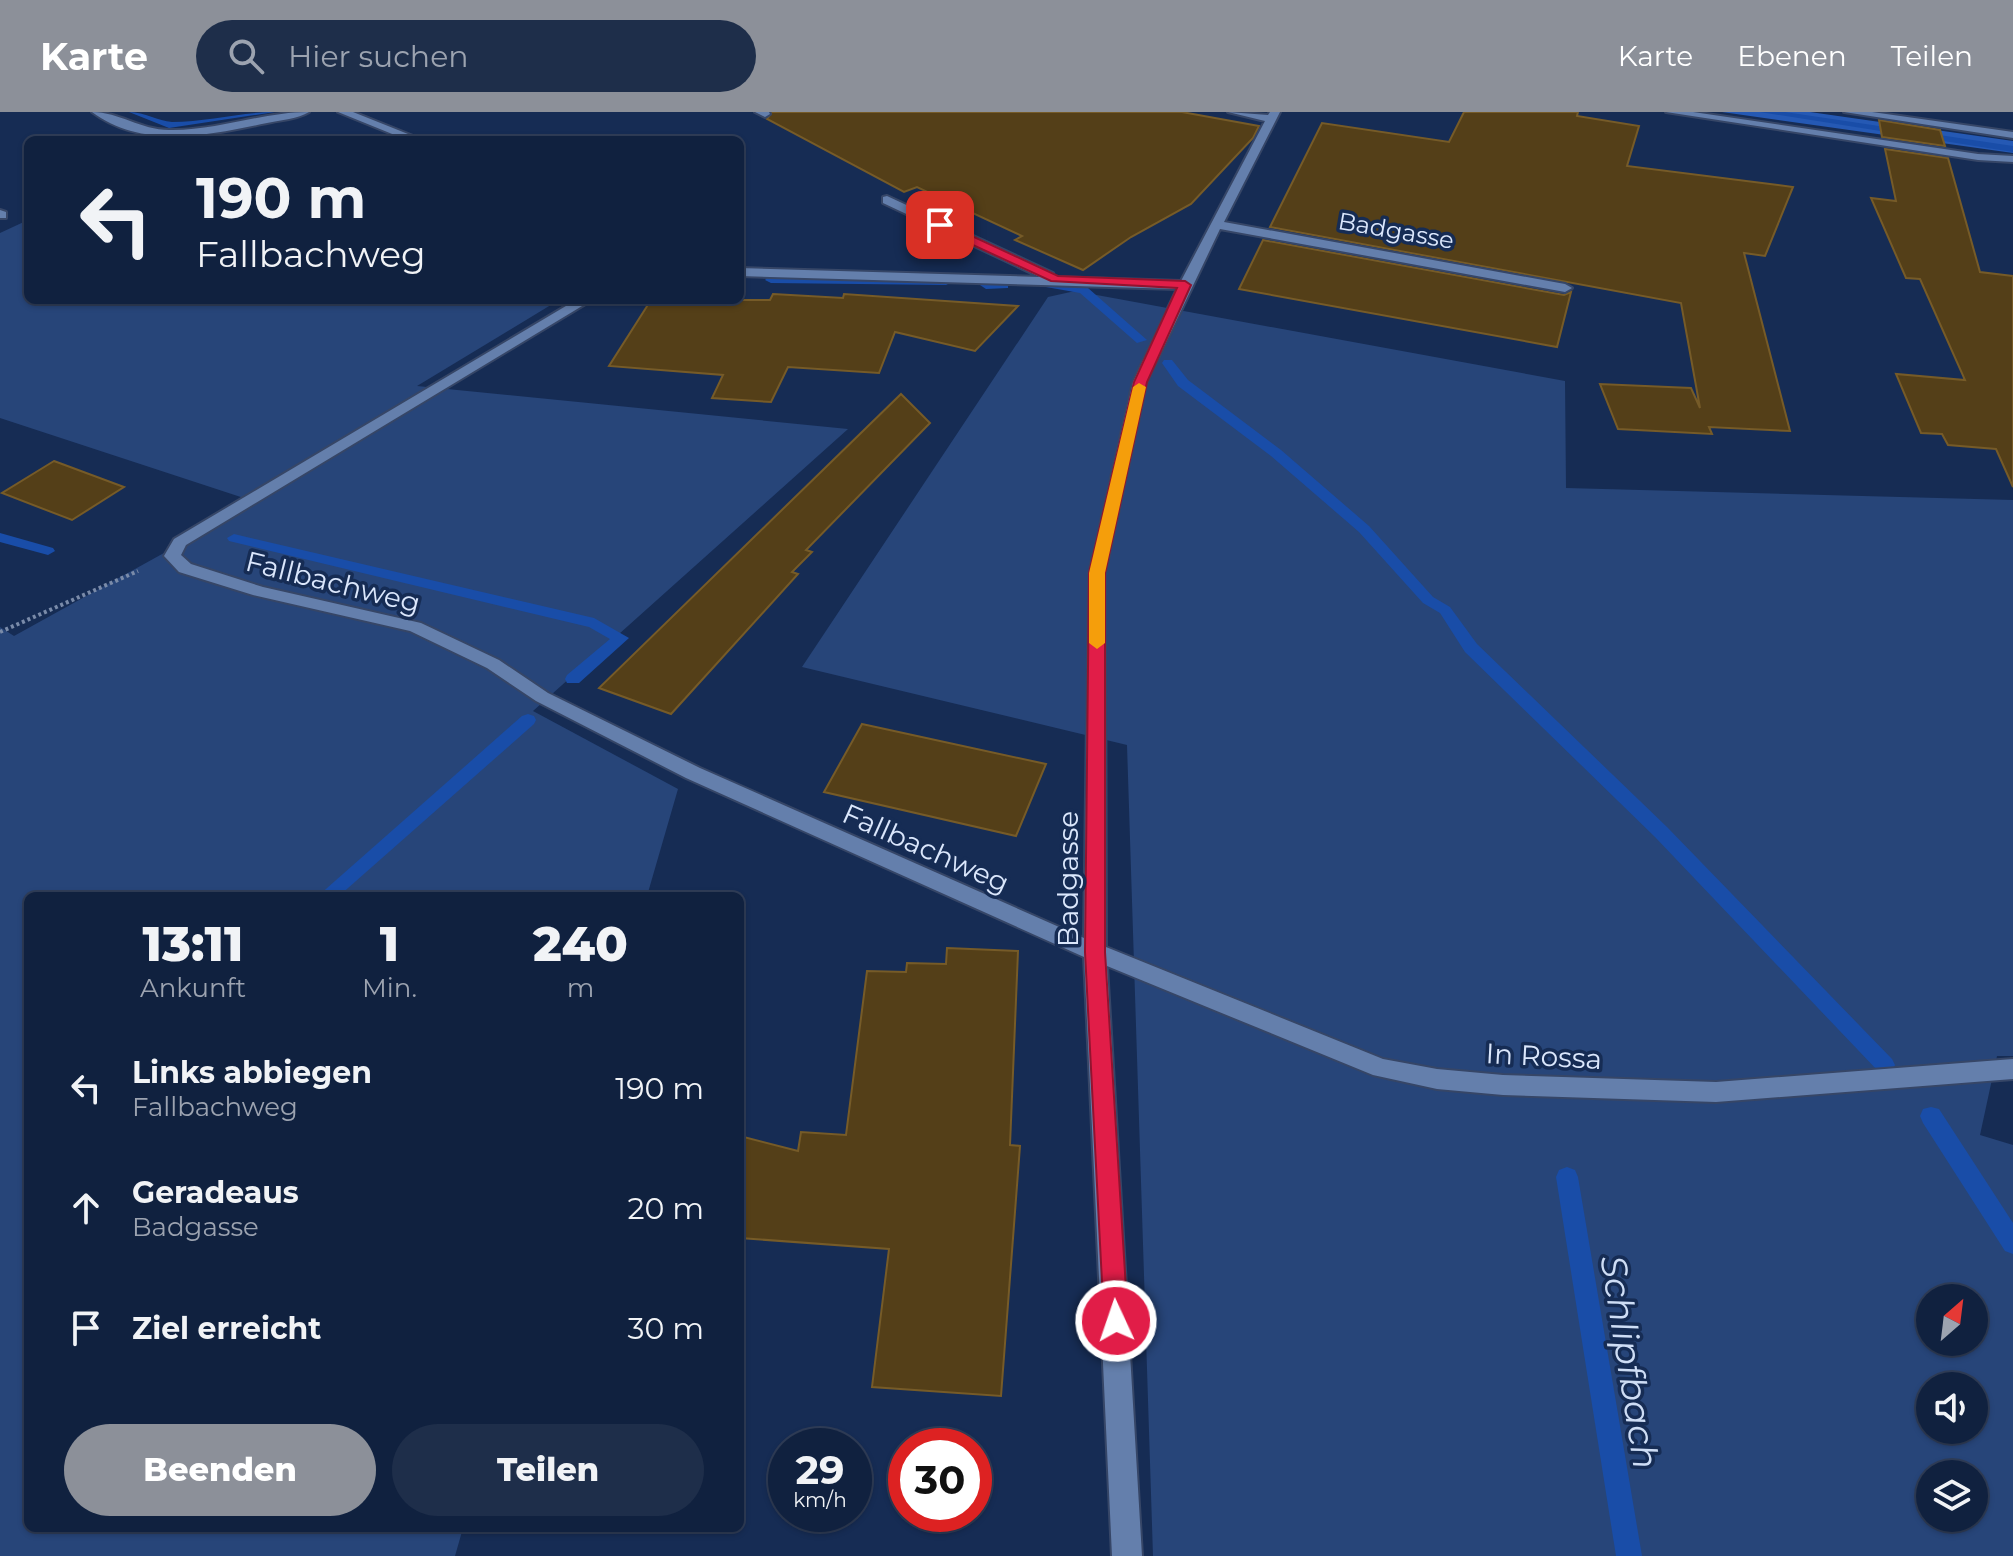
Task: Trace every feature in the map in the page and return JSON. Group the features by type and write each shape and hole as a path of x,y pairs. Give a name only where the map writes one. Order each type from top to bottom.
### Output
{"street":[{"path":"97,112 147,132 165,133 304,112"},
{"path":"343,112 406,136"},
{"path":"1233,112 1274,115"},
{"path":"1671,112 1948,153 2013,159"},
{"path":"1849,112 2013,135"},
{"name":"Badgasse","path":"1127,1556 1095,952 1097,573 1140,382 1185,285 1274,115"},
{"path":"887,200 1056,279"},
{"name":"Badgasse","path":"1219,225 1565,288"},
{"path":"744,272 1185,285"},
{"name":"Fallbachweg","path":"578,304 180,542 172,556 185,568 259,591 415,627 493,664 542,697 693,773 1095,952"},
{"name":"In Rossa","path":"1095,952 1381,1068 1437,1079 1503,1085 1716,1092 2013,1069"}],"path":[{"path":"0,632 172,556"}],"shaded area":[{"path":"1722,112 1810,112 2013,141 2013,153"},
{"path":"24,222 24,304 552,304 417,386 848,429 533,711 678,789 648,892 24,892 24,1532 462,1532 455,1556 0,1556 0,627 14,636 256,502 0,418 0,233"},
{"path":"1075,291 1565,381 1566,488 2013,500 2013,1056 1997,1056 1980,1135 2013,1145 2013,1556 1153,1556 1127,745 802,667 1048,297"}],"building":[{"path":"772,112 1182,112 1259,126 1253,138 1191,204 1131,237 1083,270 1015,240 1022,236 917,187 904,192 767,119"},
{"path":"1464,112 1578,112 1577,116 1639,126 1627,166 1793,187 1765,256 1744,253 1790,431 1709,427 1712,434 1618,429 1600,384 1691,388 1700,408 1681,303 1270,227 1322,123 1449,142"},
{"path":"1879,120 1940,130 1945,146 1882,137"},
{"path":"1885,149 1948,158 1980,272 2013,276 2013,487 1996,449 1948,445 1942,434 1921,433 1896,374 1965,380 1920,279 1906,278 1871,198 1896,201"},
{"path":"1263,240 1564,295 1571,292 1557,347 1239,289"},
{"path":"773,294 843,298 844,294 1018,306 975,351 895,332 879,373 788,367 771,402 712,398 723,375 609,366 648,304 744,304 744,300 770,300"},
{"path":"901,394 930,423 806,550 812,552 792,572 798,574 671,714 599,688"},
{"path":"54,461 124,487 72,520 2,493"},
{"path":"862,724 1046,764 1016,836 824,792"},
{"path":"947,948 1018,951 1010,1145 1020,1146 1001,1396 872,1387 889,1249 744,1238 744,1137 798,1151 801,1132 846,1135 867,971 906,972 907,963 946,964"}],"waterway":[{"path":"134,112 169,125 270,112"},
{"path":"1765,112 2013,149"},
{"path":"771,280 946,282"},
{"path":"986,285 1004,286"},
{"path":"1050,285 1084,290 1141,340"},
{"path":"1168,363 1183,383 1276,453 1364,529 1428,600 1445,610 1471,648 1661,832 1885,1065"},
{"path":"0,537 48,551"},
{"path":"234,538 594,623 621,638 573,679"},
{"path":"332,892 528,720"},
{"path":"1931,1116 2013,1243"},
{"name":"Schlipfbach","path":"1567,1177 1629,1556"}],"slow traffic":[{"path":"1097,643 1097,573 1139,387"}],"route":[{"path":"940,225 1056,279 1185,285 1140,382 1097,573 1095,952 1116,1321"}]}
